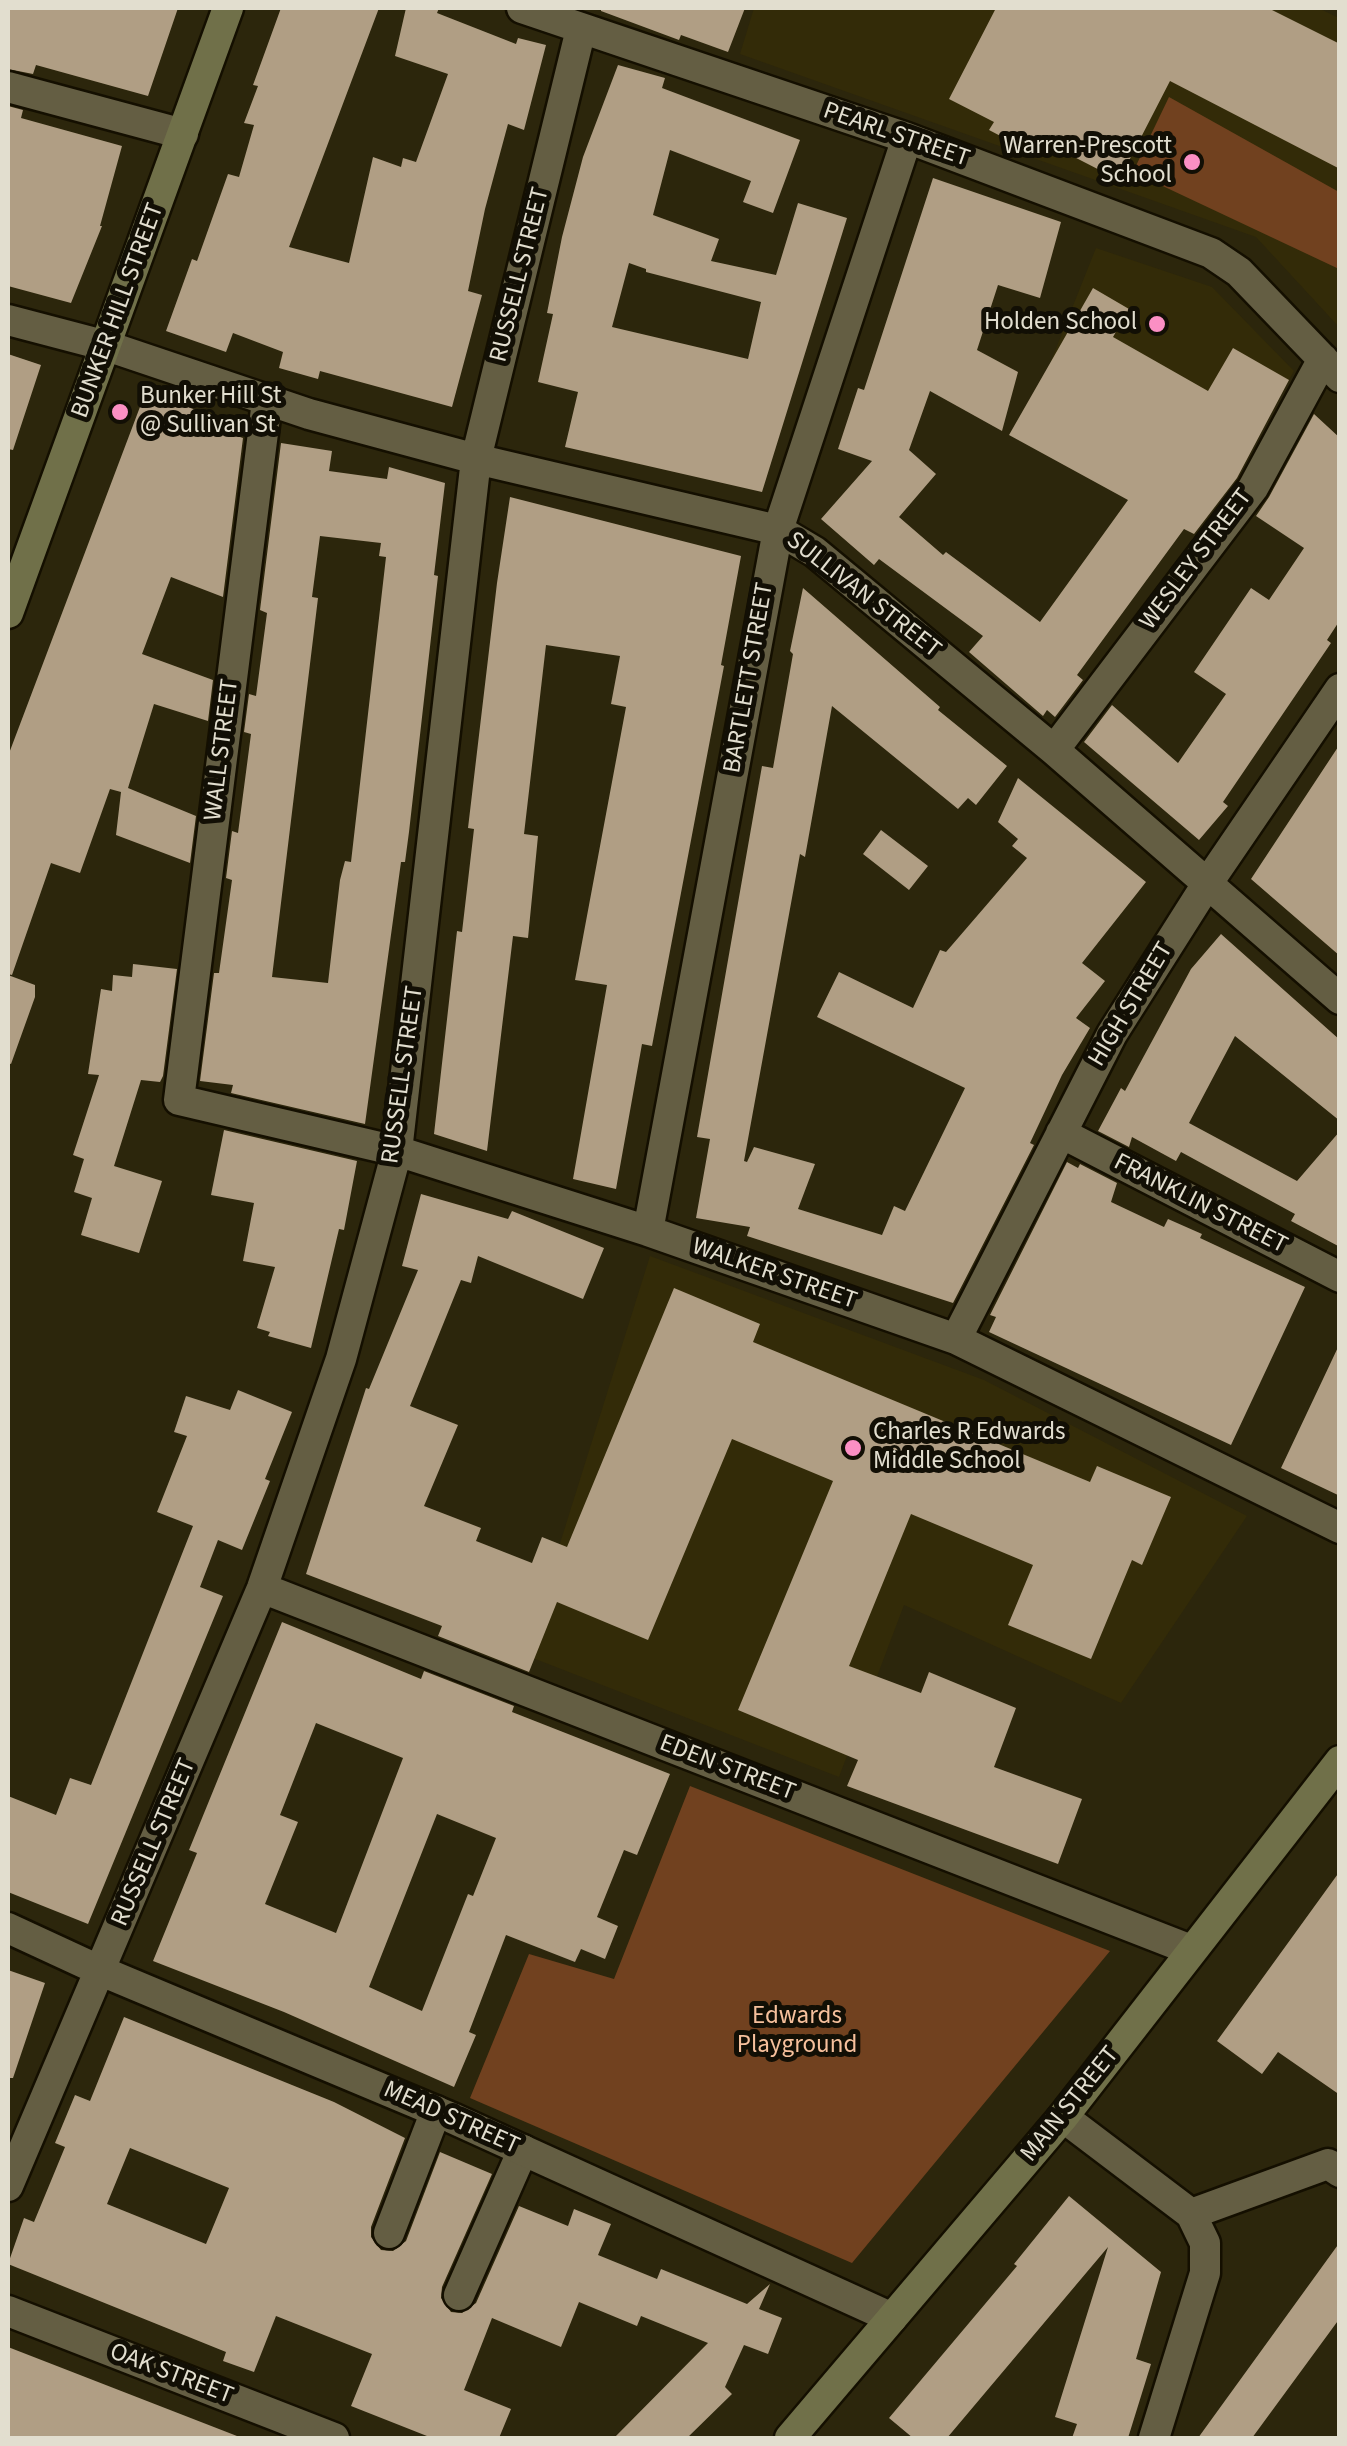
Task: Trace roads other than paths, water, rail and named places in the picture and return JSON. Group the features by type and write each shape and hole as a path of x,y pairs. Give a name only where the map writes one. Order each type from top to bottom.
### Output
{"main road":[{"name":"BUNKER HILL STREET","path":"8,614 228,8"},
{"name":"MAIN STREET","path":"790,2438 1064,2116 1340,1761"}],"street":[{"name":"PEARL STREET","path":"522,8 907,138 1211,253 1239,272 1331,368"},
{"name":"RUSSELL STREET","path":"8,2186 262,1588 342,1359 397,1152 476,459 581,29"},
{"path":"8,87 183,134"},
{"name":"BARTLETT STREET","path":"648,1231 778,530 907,138"},
{"name":"SULLIVAN STREET","path":"8,320 107,346 268,401 476,459 778,530 814,552 1054,750 1340,999"},
{"name":"WESLEY STREET","path":"1054,750 1253,488 1331,368"},
{"name":"WALL STREET","path":"179,1100 268,401"},
{"name":"HIGH STREET","path":"956,1340 1112,1034 1207,884 1331,723 1340,689"},
{"name":"WALKER STREET","path":"179,1100 397,1152 648,1231 956,1340 1340,1528"},
{"name":"FRANKLIN STREET","path":"1061,1132 1340,1278"},
{"name":"EDEN STREET","path":"262,1588 1191,1950"},
{"name":"MEAD STREET","path":"8,1928 436,2111 892,2318"},
{"path":"389,2233 436,2111"},
{"path":"1064,2116 1192,2214 1205,2244 1205,2273 1154,2438"},
{"path":"459,2294 523,2150"},
{"path":"1192,2214 1328,2164 1340,2172"},
{"name":"OAK STREET","path":"8,2310 334,2438"}],"place":[{"name":"Warren-Prescott School","path":"1192,162"},
{"name":"Holden School","path":"1157,324"},
{"name":"Bunker Hill St @ Sullivan St","path":"120,412"},
{"name":"Charles R Edwards Middle School","path":"853,1448"}],"park label":[{"name":"Edwards Playground","path":"797,2032"}]}
